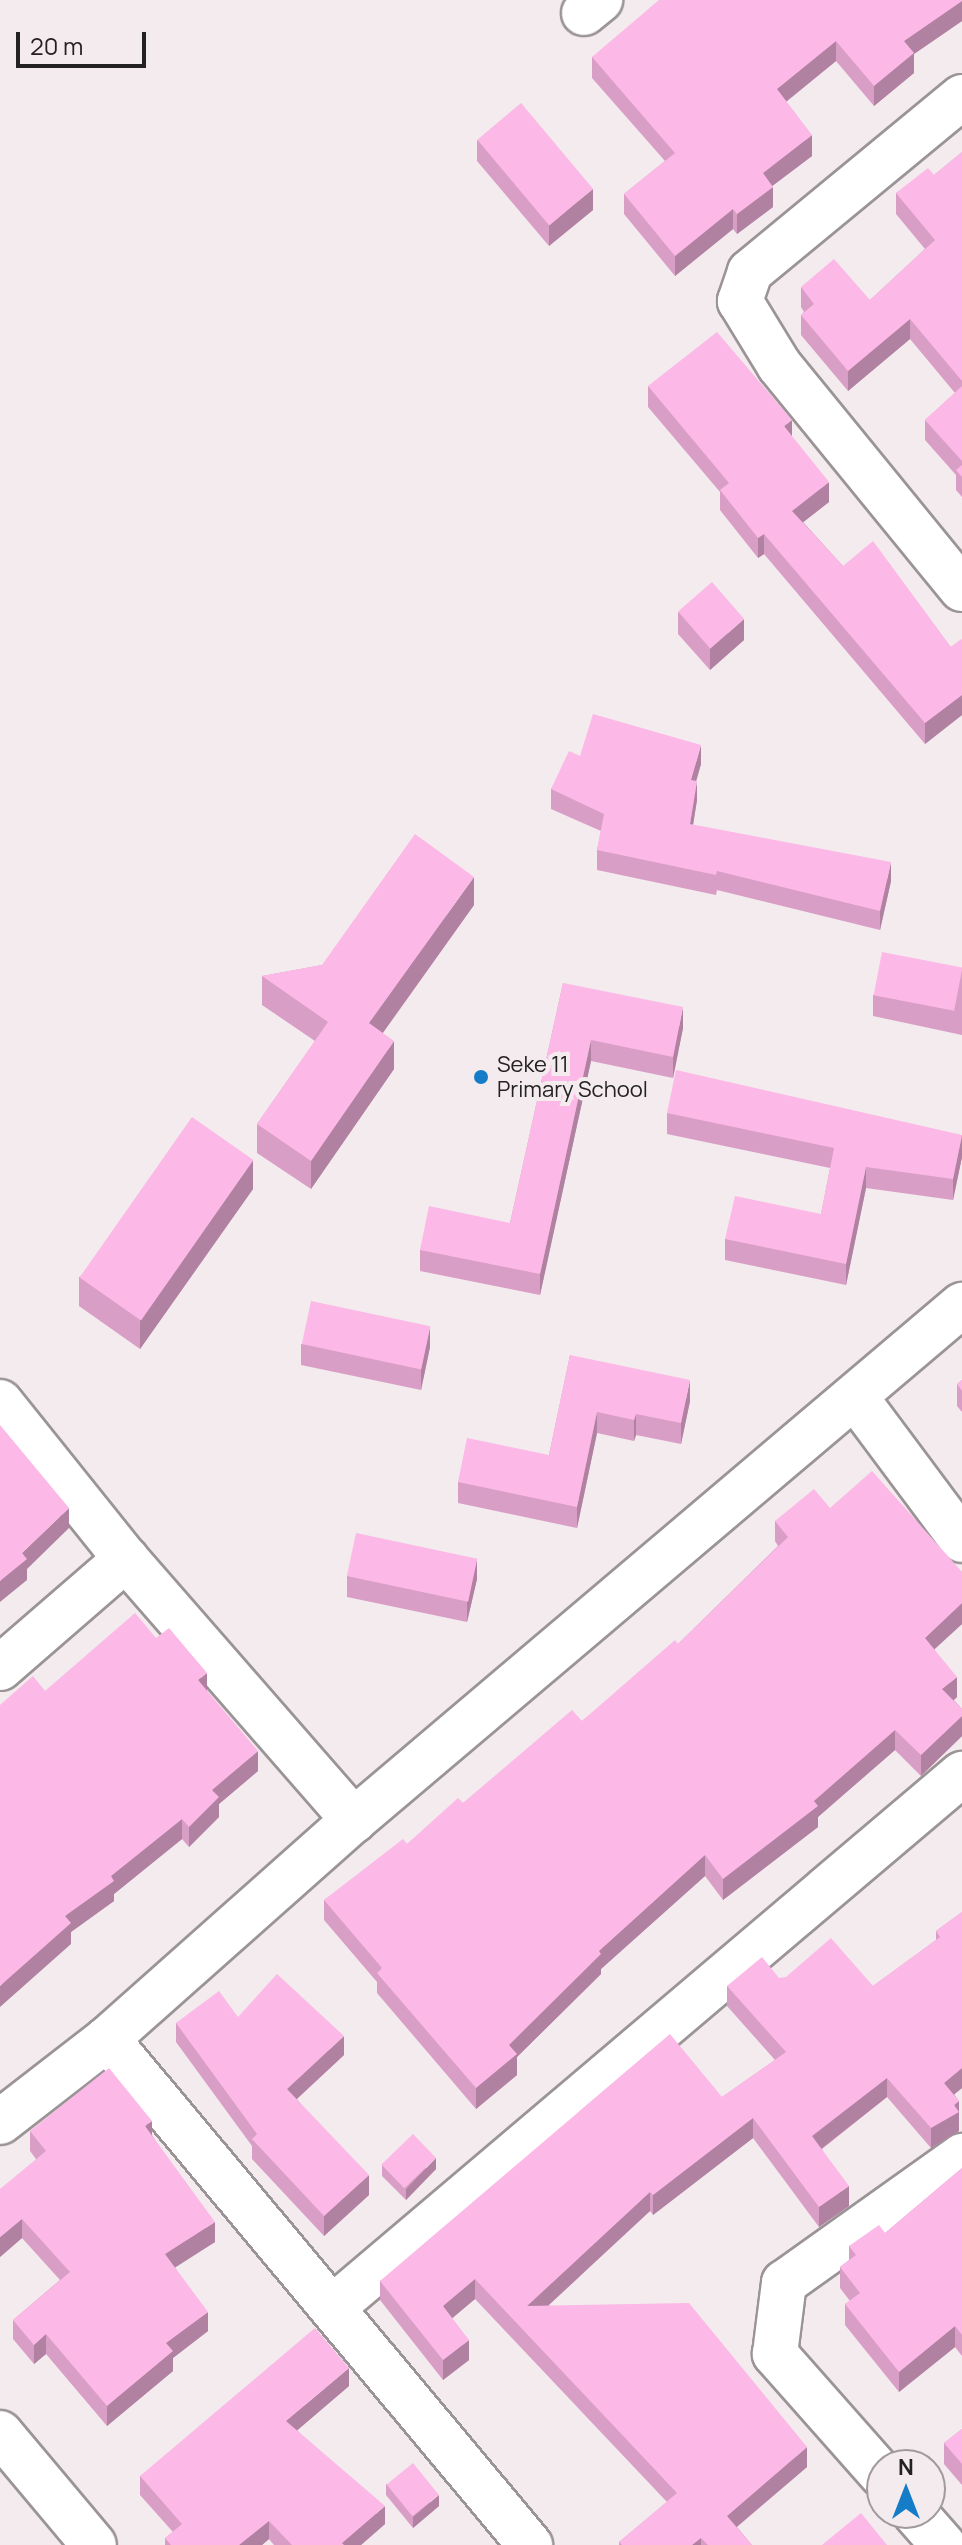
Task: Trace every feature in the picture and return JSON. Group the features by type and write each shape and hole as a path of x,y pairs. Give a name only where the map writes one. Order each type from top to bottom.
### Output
{"street":[{"path":"962,97 750,272 740,301 779,365 962,589"},
{"path":"0,2122 107,2039 354,1820 856,1398 962,1305"},
{"path":"856,1398 962,1540"},
{"path":"0,1402 126,1559 354,1820"},
{"path":"0,1668 126,1559"},
{"path":"332,2308 962,1774"},
{"path":"107,2039 530,2545"},
{"path":"866,2457 775,2354 784,2283 962,2156"},
{"path":"0,2433 94,2545"},
{"path":"929,2529 943,2545"}],"building":[{"path":"659,0 962,1 904,41 914,53 874,86 836,41 777,89 812,135 763,173 773,187 737,214 733,209 675,256 624,194 675,153 592,57"},
{"path":"521,103 593,189 549,225 477,140"},
{"path":"962,152 962,381 910,319 848,371 801,315 814,304 801,287 834,259 870,300 935,240 896,193 928,168 934,175"},
{"path":"717,332 792,420 784,426 829,482 792,511 843,566 873,541 951,647 962,640 962,695 925,723 764,534 758,538 720,490 729,483 648,386"},
{"path":"962,386 962,461 925,420"},
{"path":"712,582 744,619 710,649 678,612"},
{"path":"593,714 701,745 691,780 697,781 690,824 891,862 880,911 717,871 716,875 597,850 604,814 551,789 569,751 580,756"},
{"path":"415,834 474,877 369,1023 394,1041 311,1161 257,1124 328,1022 262,976 322,965"},
{"path":"882,952 962,968 954,1011 874,995"},
{"path":"563,983 683,1007 673,1057 591,1040 540,1274 420,1250 429,1206 510,1223"},
{"path":"676,1070 962,1135 953,1179 866,1167 846,1264 725,1239 735,1196 821,1214 834,1148 667,1113"},
{"path":"192,1117 253,1160 141,1321 80,1278"},
{"path":"311,1301 430,1326 421,1369 302,1344"},
{"path":"570,1355 690,1380 681,1423 636,1414 634,1420 597,1412 577,1507 458,1482 467,1438 549,1455"},
{"path":"0,1425 69,1508 22,1553 27,1559 0,1581"},
{"path":"872,1471 962,1572 962,1603 925,1638 957,1677 942,1689 962,1709 962,1716 921,1755 895,1730 814,1801 818,1806 723,1879 705,1855 599,1951 601,1954 509,2045 517,2054 476,2088 377,1973 382,1968 324,1900 403,1839 407,1844 458,1798 463,1803 572,1710 582,1721 675,1640 678,1644 788,1537 775,1521 814,1489 830,1508"},
{"path":"356,1533 477,1559 468,1602 347,1576"},
{"path":"135,1613 156,1638 169,1628 207,1673 198,1680 258,1751 212,1790 219,1797 189,1827 182,1819 111,1876 114,1881 65,1916 71,1923 0,1986 0,1705 33,1676 45,1691"},
{"path":"962,1912 962,2068 944,2083 959,2101 954,2105 959,2112 931,2128 887,2078 812,2136 849,2186 819,2207 753,2118 653,2195 650,2192 527,2306 689,2303 807,2447 727,2516 752,2545 708,2545 701,2538 692,2545 622,2545 619,2542 677,2493 475,2279 443,2306 469,2340 443,2360 380,2281 670,2034 722,2097 786,2052 727,1986 762,1957 779,1978 786,1977 831,1938 873,1986 940,1937 936,1931"},
{"path":"277,1974 344,2036 287,2089 369,2175 324,2216 252,2139 257,2134 176,2023 219,1991 238,2017"},
{"path":"109,2068 152,2121 145,2126 215,2222 165,2254 208,2312 166,2343 173,2351 107,2406 46,2334 34,2345 13,2320 70,2272 22,2219 0,2237 0,2189 46,2151 30,2131"},
{"path":"413,2134 436,2158 404,2188 381,2165"},
{"path":"962,2168 962,2335 955,2326 899,2372 845,2304 860,2293 840,2267 856,2255 849,2246 879,2225 885,2233"},
{"path":"315,2328 349,2368 286,2421 385,2506 342,2543 344,2545 292,2545 269,2521 239,2545 171,2545 165,2538 182,2524 140,2476"},
{"path":"962,2429 962,2464 944,2443"},
{"path":"413,2463 439,2495 412,2516 387,2484"},
{"path":"861,2513 866,2519 866,2529 874,2529 887,2545 822,2545"}],"place":[{"name":"Seke 11 Primary School","path":"481,1077"}]}
